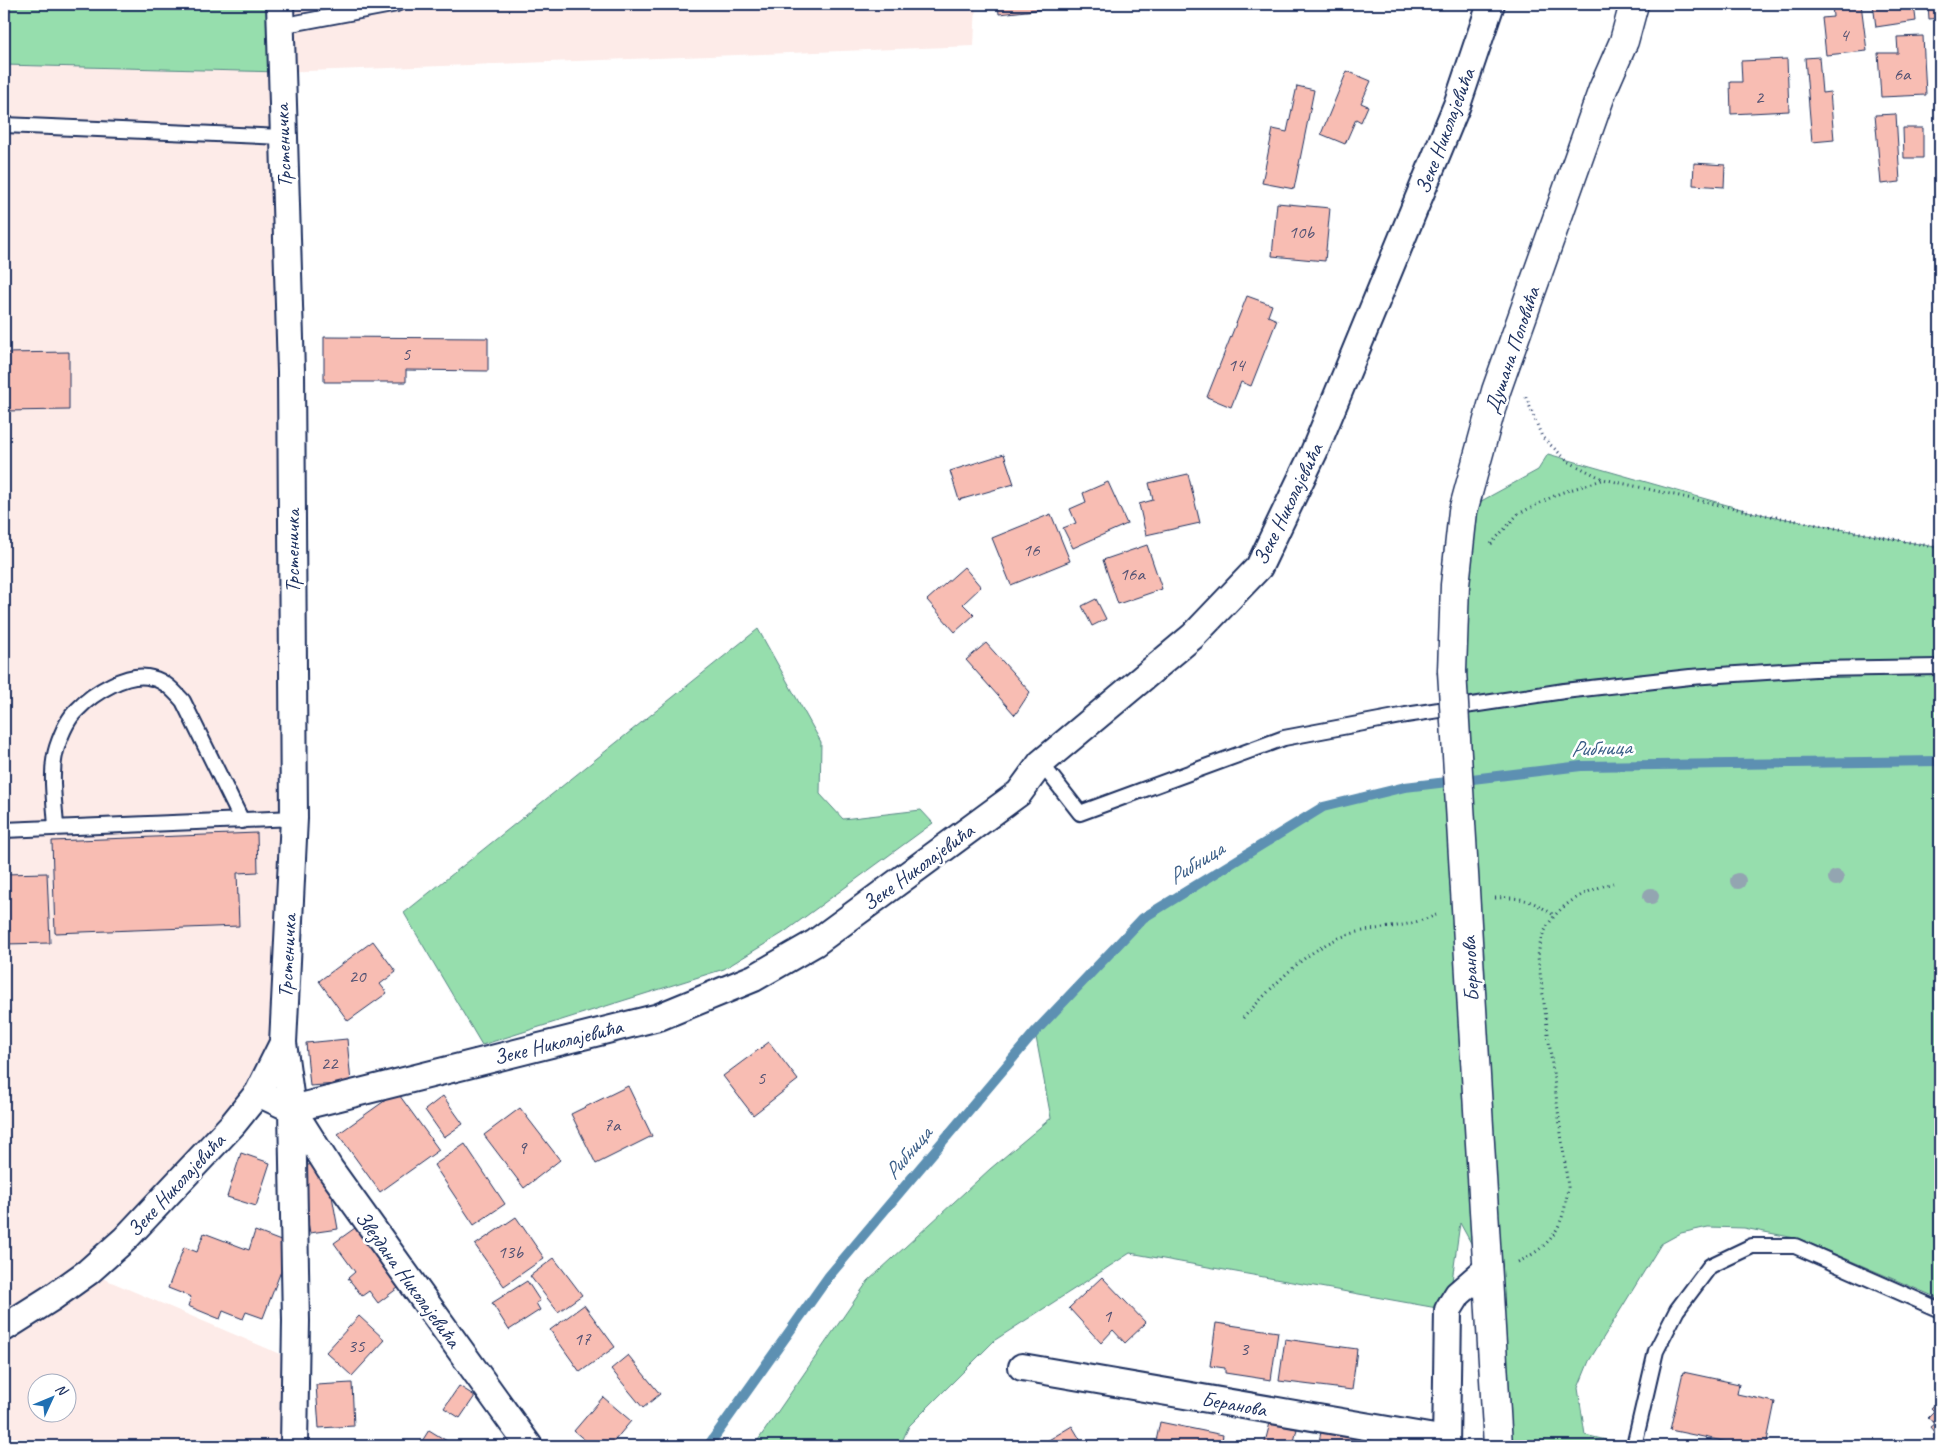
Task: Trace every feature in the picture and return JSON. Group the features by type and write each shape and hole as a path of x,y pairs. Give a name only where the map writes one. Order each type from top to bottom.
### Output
{"main road":[{"name":"Душана Поповића","path":"1624,42 1634,4"},
{"name":"Душана Поповића","path":"1452,671 1455,584 1463,511 1502,374 1603,89 1624,42 1648,4"},
{"name":"Беранова","path":"1452,671 1498,1446"}],"street":[{"name":"Зеке Николајевића","path":"292,1108 659,1017 754,978 815,943 1019,792 1041,763 1193,636 1259,567 1314,452 1457,106 1491,4"},
{"name":"Трстеничка","path":"258,1093 282,1043 294,818 291,372 280,15"},
{"name":"Звездана Николајевића","path":"282,1043 292,1108 296,1320 294,1446"},
{"name":"Зеке Николајевића","path":"4,1328 88,1272 125,1239 233,1124 258,1093"},
{"path":"258,1093 292,1108"},
{"name":"Звездана Николајевића","path":"292,1108 330,1169 529,1446"},
{"name":"Беранова","path":"1022,1367 1446,1443 1448,1310 1458,1294 1469,1282 1488,1268"}],"lane":[{"path":"280,15 397,4"},
{"path":"4,125 283,137"},
{"path":"1041,763 1080,813 1284,738 1406,715 1564,691 1690,676 1815,669 1940,667"},
{"path":"56,828 53,774 56,749 63,731 76,710 97,694 117,682 136,677 152,678 169,686 182,701 242,820"},
{"path":"4,830 294,818"},
{"path":"1634,1446 1656,1351 1677,1310 1710,1266 1752,1246 1795,1246 1940,1310"}],"path":[{"path":"1525,394 1542,436 1568,462 1603,480 1755,513 1940,548"},
{"path":"1486,552 1518,514 1560,493 1603,480"},
{"path":"1488,1268 1515,1263 1528,1257 1551,1240 1563,1214 1568,1187 1538,957 1539,944 1545,929 1554,916 1570,901 1590,890 1614,883"},
{"path":"1490,898 1514,897 1535,902 1554,916"},
{"path":"1243,1018 1301,961 1327,944 1353,933 1405,925 1443,913"}],"shaded area":[{"path":"280,4 976,4 974,46 281,72"},
{"path":"4,65 281,72 283,1043 258,1093 88,1272 294,1360 290,1446 4,1446"}],"green space":[{"path":"4,4 280,4 281,72 4,65"},
{"path":"1548,454 1755,513 1940,548 1940,1299 1800,1239 1744,1228 1708,1227 1681,1233 1661,1244 1589,1361 1578,1388 1585,1435 1631,1446 1498,1446 1489,1276 1460,1223 1448,1310 1130,1253 995,1340 909,1426 900,1446 754,1446 868,1281 990,1169 1051,1118 1035,1032 1143,918 1323,807 1405,787 1470,779 1452,671 1463,511 1538,470"},
{"path":"758,629 821,742 820,794 843,819 921,810 933,823 783,933 724,969 482,1045 404,913"}],"building":[{"path":"998,4 1043,4 1044,9 999,14"},
{"path":"1832,4 1861,4 1867,51 1826,55 1822,18 1833,17"},
{"path":"1873,4 1914,4 1916,21 1876,27"},
{"path":"1928,4 1940,4 1940,18 1929,19"},
{"path":"1923,36 1926,95 1881,97 1878,53 1898,53 1897,37"},
{"path":"1819,57 1822,93 1830,92 1834,140 1812,142 1805,58"},
{"path":"1787,59 1789,111 1731,114 1730,82 1742,82 1741,61"},
{"path":"1347,71 1371,81 1361,103 1368,106 1361,122 1356,119 1345,144 1321,134"},
{"path":"1297,86 1314,90 1294,189 1262,183 1273,129 1287,132"},
{"path":"1896,114 1900,182 1881,184 1875,115"},
{"path":"1903,128 1923,128 1923,158 1904,158"},
{"path":"1694,163 1725,165 1724,187 1693,185"},
{"path":"1277,203 1330,208 1325,261 1272,256"},
{"path":"1247,296 1272,305 1268,316 1277,320 1251,386 1241,382 1231,407 1207,397"},
{"path":"324,337 488,338 488,371 406,370 406,382 324,382"},
{"path":"69,352 69,410 4,411 4,353"},
{"path":"1004,454 1014,484 959,500 950,471"},
{"path":"1188,474 1200,523 1146,535 1139,504 1153,500 1149,483"},
{"path":"1108,482 1127,524 1073,548 1063,528 1076,523 1070,509 1086,502 1083,493"},
{"path":"1051,514 1070,561 1011,585 992,538"},
{"path":"1147,545 1162,589 1118,604 1103,560"},
{"path":"964,567 981,587 963,604 974,615 955,632 927,600"},
{"path":"1096,599 1106,619 1092,626 1082,606"},
{"path":"986,643 1030,692 1015,715 966,660"},
{"path":"257,833 258,872 237,873 239,926 55,933 52,841"},
{"path":"47,873 50,943 4,944 4,874"},
{"path":"373,941 396,972 380,984 387,993 348,1021 319,981"},
{"path":"347,1039 351,1083 310,1086 306,1043"},
{"path":"769,1042 798,1080 753,1115 723,1076"},
{"path":"628,1086 652,1136 596,1164 571,1114"},
{"path":"397,1092 439,1150 380,1192 338,1134"},
{"path":"443,1096 463,1124 444,1137 425,1110"},
{"path":"520,1108 560,1160 524,1188 484,1135"},
{"path":"465,1144 505,1204 474,1225 434,1165"},
{"path":"241,1153 270,1163 256,1206 227,1197"},
{"path":"313,1164 330,1185 338,1229 310,1233 298,1167"},
{"path":"516,1217 544,1258 504,1286 475,1245"},
{"path":"355,1228 398,1288 378,1303 369,1291 362,1296 348,1278 355,1272 334,1243"},
{"path":"255,1231 291,1245 263,1318 246,1312 243,1319 223,1311 220,1319 188,1306 191,1297 168,1288 184,1247 197,1252 204,1233 249,1250"},
{"path":"554,1258 582,1295 558,1312 530,1276"},
{"path":"1102,1277 1146,1323 1125,1343 1113,1330 1101,1343 1069,1308"},
{"path":"527,1281 540,1301 536,1303 540,1310 509,1330 492,1303"},
{"path":"584,1305 615,1347 580,1372 550,1330"},
{"path":"359,1316 385,1340 352,1376 326,1352"},
{"path":"1216,1323 1278,1332 1271,1380 1225,1373 1225,1368 1210,1366"},
{"path":"1285,1339 1357,1349 1352,1390 1279,1381"},
{"path":"628,1355 660,1394 643,1408 611,1369"},
{"path":"1683,1372 1739,1384 1737,1394 1775,1402 1766,1446 1747,1446 1670,1430"},
{"path":"352,1383 354,1426 319,1428 316,1385"},
{"path":"459,1386 475,1396 460,1418 444,1408"},
{"path":"603,1397 631,1421 610,1446 592,1446 574,1431"},
{"path":"1940,1400 1940,1439 1930,1427 1934,1424 1928,1417 1934,1411 1931,1408"},
{"path":"1160,1422 1223,1435 1221,1446 1155,1446"},
{"path":"1270,1423 1297,1429 1293,1446 1264,1446"},
{"path":"1072,1426 1084,1446 1038,1446 1047,1441"},
{"path":"429,1430 455,1446 419,1446"},
{"path":"1321,1432 1355,1439 1353,1446 1318,1446"}],"waterway":[{"name":"Рибница","path":"708,1446 829,1276 1035,1032 1143,918 1323,807 1405,787 1581,766 1940,761"}]}
